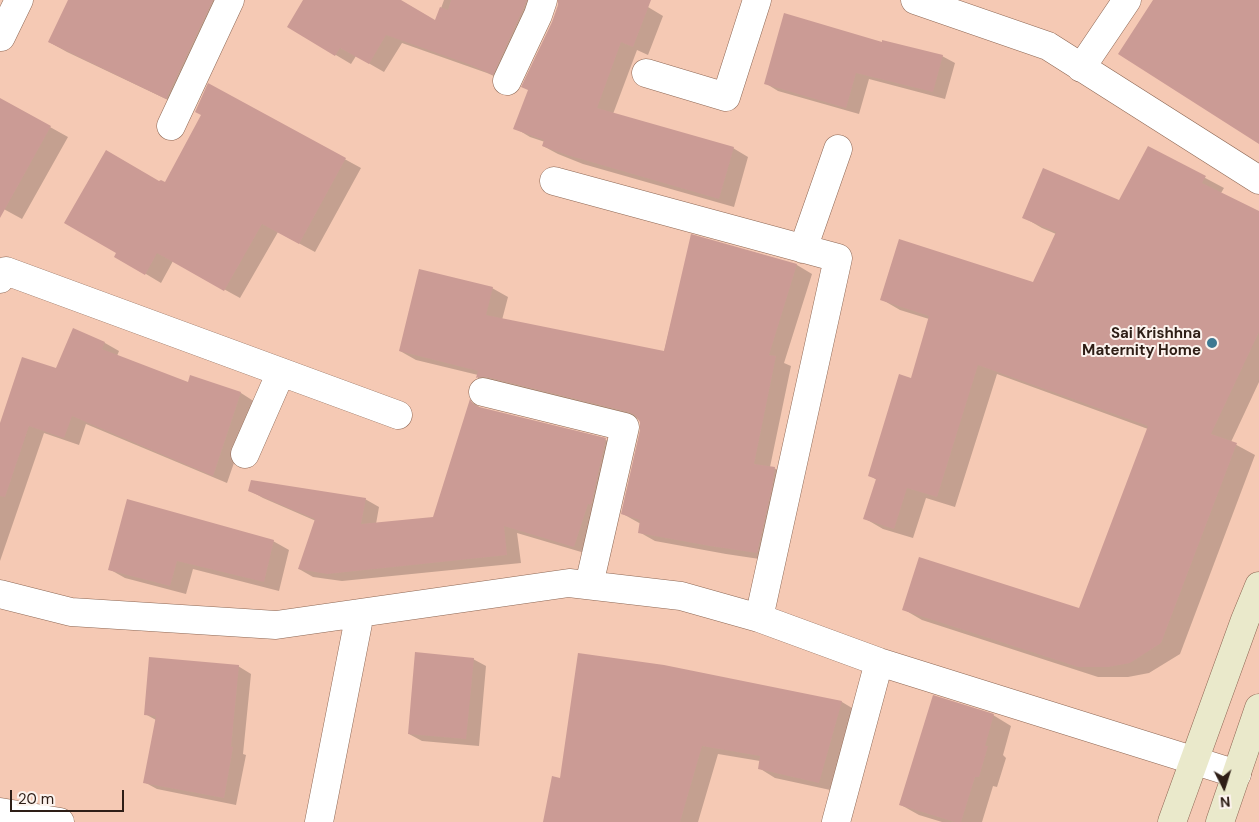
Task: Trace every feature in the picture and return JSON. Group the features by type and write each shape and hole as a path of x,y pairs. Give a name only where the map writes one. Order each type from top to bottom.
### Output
{"main road":[{"path":"1172,822 1259,586"},
{"path":"1220,822 1259,708"}],"street":[{"path":"0,36 19,0"},
{"path":"171,126 230,0"},
{"path":"507,81 538,15 543,0"},
{"path":"646,73 726,97 757,0"},
{"path":"915,0 1048,46 1259,180"},
{"path":"1081,68 1127,0"},
{"path":"803,249 838,149"},
{"path":"554,181 838,258 760,618"},
{"path":"0,279 6,271 398,414"},
{"path":"245,454 282,372"},
{"path":"483,392 625,427 589,586"},
{"path":"0,594 71,612 276,625 569,583 682,596 760,618 879,662 1237,774"},
{"path":"319,822 360,613"},
{"path":"836,822 879,662"},
{"path":"0,812 60,822"}],"building":[{"path":"68,0 213,0 166,99 48,42"},
{"path":"303,0 401,0 435,20 440,7 448,10 451,0 527,0 493,75 471,65 386,35 369,64 340,48 335,56 287,27"},
{"path":"558,0 651,0 633,47 621,42 597,108 734,147 719,199 567,155 542,146 544,140 513,129 528,90 521,87 552,22"},
{"path":"1153,0 1259,0 1259,144 1118,54"},
{"path":"784,13 882,42 882,40 943,55 933,92 856,73 846,108 764,84"},
{"path":"208,83 346,158 299,244 262,224 224,291 157,253 145,275 114,257 116,253 64,223 106,150 159,181 165,182 201,115 195,112"},
{"path":"0,98 51,126 0,218"},
{"path":"1148,146 1206,176 1202,183 1259,211 1259,332 1211,434 1237,443 1161,643 1130,663 1108,667 1078,667 902,610 919,557 1079,608 1148,426 978,365 937,497 907,488 894,529 863,519 876,479 868,476 899,374 911,378 929,316 880,300 899,239 1033,282 1056,232 1022,218 1043,168 1119,200"},
{"path":"691,234 797,264 769,355 776,356 754,464 775,467 757,553 638,533 640,520 621,514 640,430 640,422 635,415 487,377 476,378 478,371 399,351 419,269 493,287 486,315 664,351"},
{"path":"73,328 105,342 102,349 188,382 190,375 241,392 213,476 72,416 64,438 29,426 5,497 0,496 0,423 22,357 56,368"},
{"path":"470,399 473,404 479,407 606,438 591,505 588,504 574,547 504,526 507,555 327,574 298,569 315,519 248,491 251,480 366,498 361,524 433,517"},
{"path":"127,499 274,540 264,582 177,561 170,586 108,570"},
{"path":"415,652 474,658 466,739 408,734"},
{"path":"578,653 664,665 842,701 819,783 758,769 760,756 702,746 680,822 543,822 552,776 560,778"},
{"path":"149,657 239,665 231,747 233,747 224,798 143,783 156,716 144,715"},
{"path":"933,695 994,714 985,746 988,746 979,777 975,777 961,822 955,822 899,805"}],"place":[{"name":"Sai Krishhna Maternity Home","path":"1212,343"}]}
